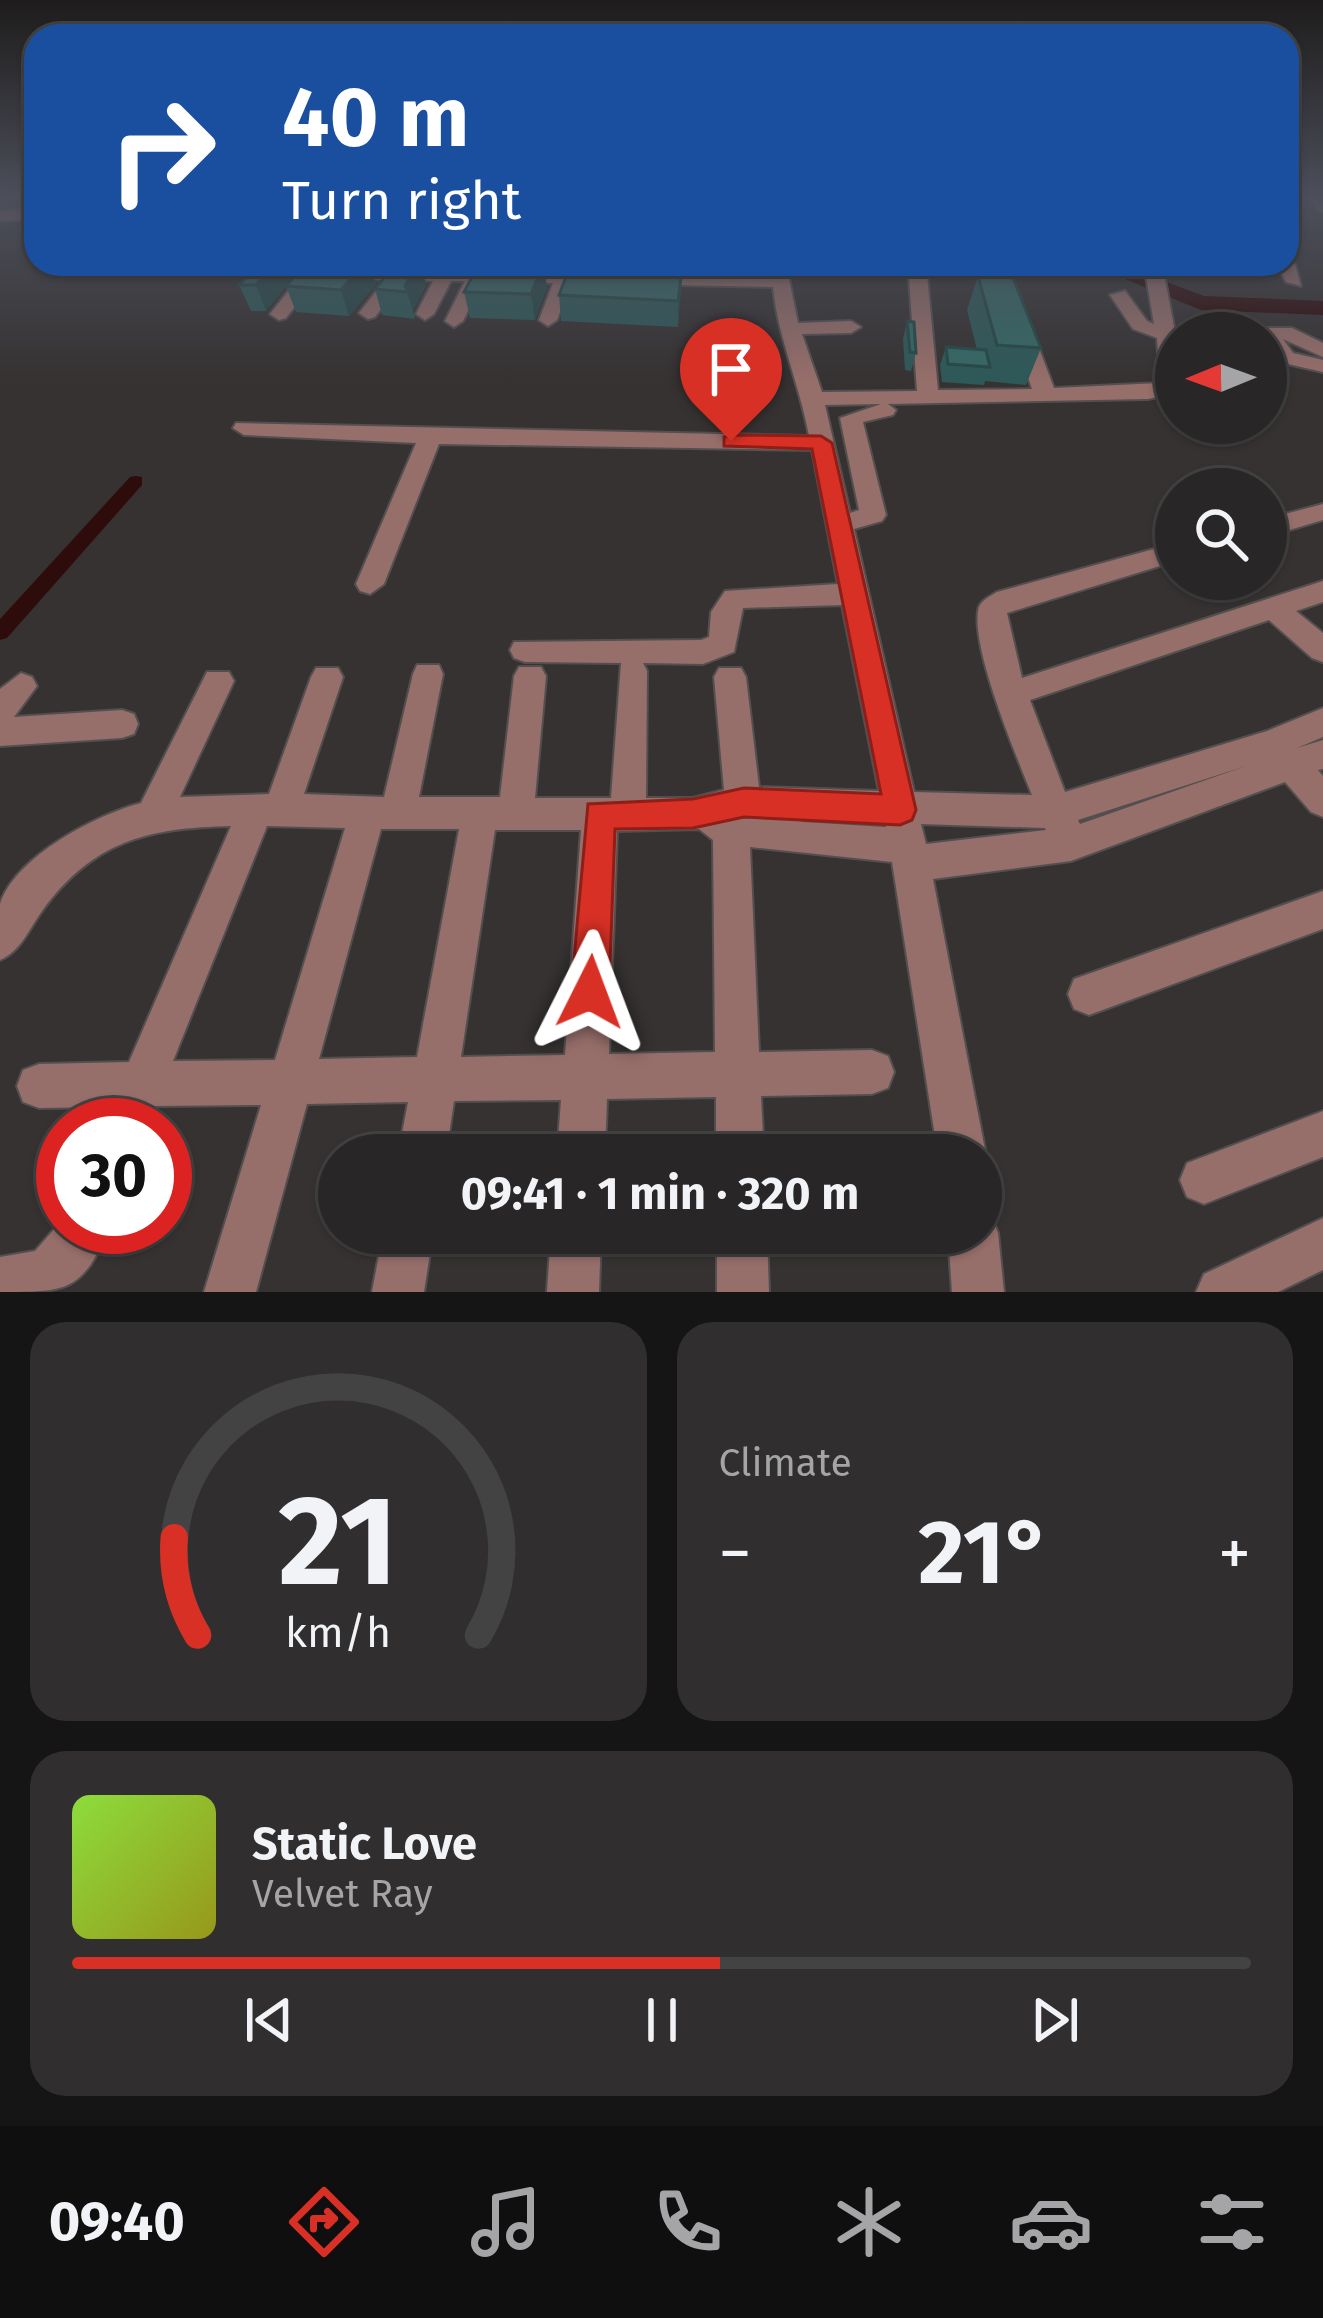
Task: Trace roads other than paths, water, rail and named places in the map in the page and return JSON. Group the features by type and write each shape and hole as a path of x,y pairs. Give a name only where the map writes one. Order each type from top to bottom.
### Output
{"street":[{"path":"279,314 310,276"},
{"path":"368,314 396,276"},
{"path":"425,314 458,276"},
{"path":"454,321 461,276"},
{"path":"548,320 564,276"},
{"path":"678,276 714,283 781,278 790,329 813,400 906,840 958,1134"},
{"path":"918,276 928,397"},
{"path":"1002,276 1046,394"},
{"path":"1292,276 1295,282"},
{"path":"1156,282 1162,312"},
{"path":"1119,296 1140,326 1155,331"},
{"path":"790,329 851,327"},
{"path":"1323,350 1280,330 1268,332 1286,358 1323,366"},
{"path":"813,400 1155,392"},
{"path":"838,526 872,515 852,426 856,413 1091,409"},
{"path":"244,428 430,437 821,443"},
{"path":"370,584 430,437"},
{"path":"1287,521 1323,512"},
{"path":"1062,828 1014,692 992,609 1007,599 1155,559"},
{"path":"1014,692 1323,590"},
{"path":"425,1134 527,663 703,652 724,644 724,611 735,598 852,593"},
{"path":"1272,606 1323,650"},
{"path":"581,1134 632,671"},
{"path":"230,1292 291,1082 428,674"},
{"path":"136,1098 327,677"},
{"path":"730,677 729,816 739,1134"},
{"path":"152,818 218,681"},
{"path":"0,940 23,901 62,862 106,830 152,818 268,811 729,816 906,840 1062,828 1296,754 1323,722"},
{"path":"0,732 122,724"},
{"path":"1296,754 1323,801"},
{"path":"906,840 1062,828"},
{"path":"1089,994 1323,910"},
{"path":"40,1086 872,1072"},
{"path":"1204,1180 1323,1134"},
{"path":"1222,1292 1323,1243"},
{"path":"0,1282 39,1280 55,1272 72,1254"},
{"path":"398,1292 404,1254"},
{"path":"573,1292 575,1254"},
{"path":"742,1254 743,1292"},
{"path":"975,1254 978,1292"}],"waterway":[{"path":"1130,276 1201,303 1323,308"},
{"path":"0,632 136,481"}]}
